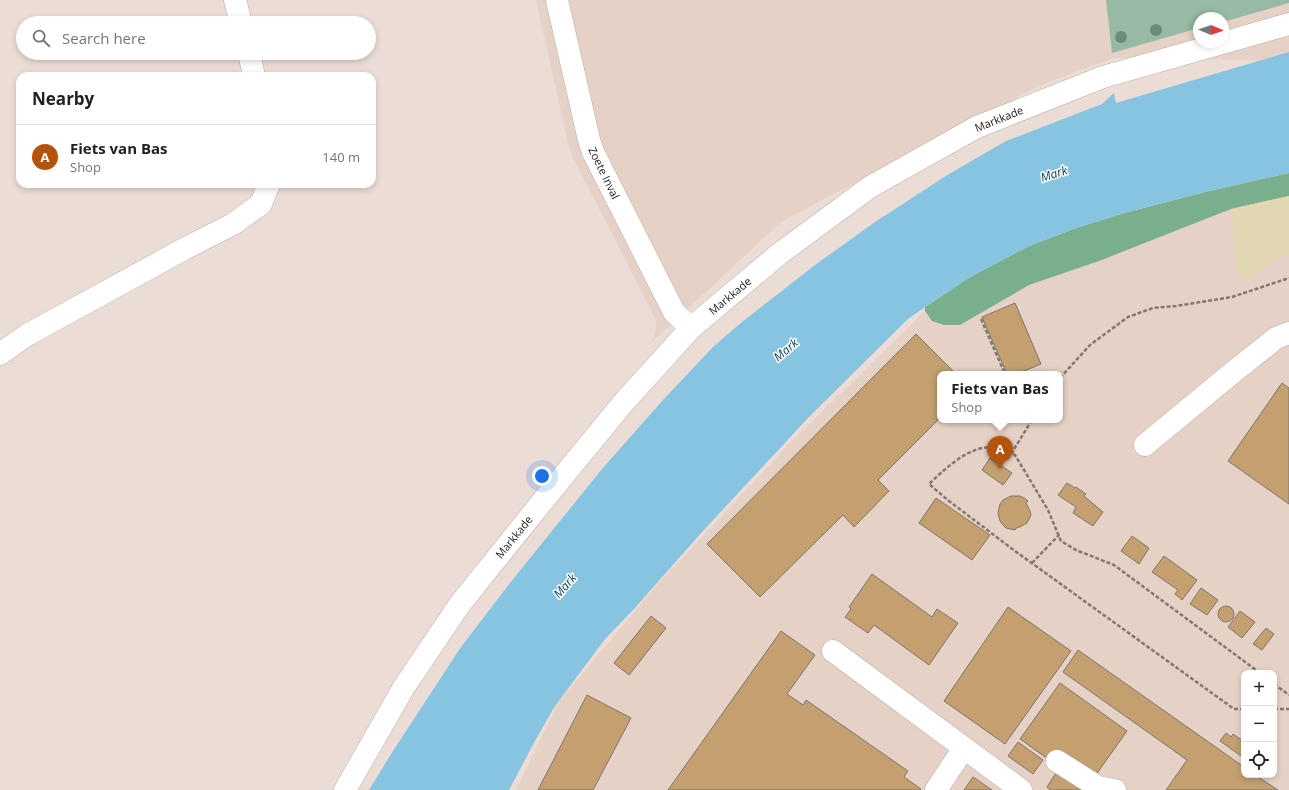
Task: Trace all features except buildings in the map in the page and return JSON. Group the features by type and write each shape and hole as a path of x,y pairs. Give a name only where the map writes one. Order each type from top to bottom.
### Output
{"street":[{"path":"235,0 239,16"},
{"name":"Zoete Inval","path":"557,0 592,152 674,312 691,328"},
{"name":"Markkade","path":"345,790 404,687 460,604 624,402 691,328 779,254 870,187 977,127 1103,77 1289,24"},
{"path":"251,60 254,72"},
{"path":"0,354 27,335 233,224 261,204 267,188"},
{"path":"1145,445 1276,338 1289,333"},
{"path":"833,651 1021,790"},
{"path":"936,790 964,748"},
{"path":"1057,761 1098,787 1115,790"}],"path":[{"path":"1063,375 1090,345 1128,317 1153,308 1232,297 1289,278"},
{"path":"980,319 1004,371"},
{"path":"1011,454 1030,423"},
{"path":"1241,709 1234,709 1032,563 949,501 929,484 953,462 980,448 991,447 1015,455 1048,510 1061,541 1076,550 1114,565 1256,670"},
{"path":"1032,563 1059,536"},
{"path":"1277,686 1289,695"},
{"path":"1277,709 1289,709"}],"shaded area":[{"path":"536,0 1289,0 1289,61 1113,58 1036,87 781,222 650,344 654,338 656,321 574,160 569,147"},
{"path":"1289,196 1289,790 516,790 559,701 657,585 793,440 925,311 932,321 960,325 1029,285 1099,261 1231,209"}],"green space":[{"path":"1106,0 1289,0 1289,3 1229,20 1229,12 1193,12 1193,30 1112,53"},
{"path":"1289,173 1289,196 1231,209 1099,261 1029,285 960,325 944,325 932,321 925,311 925,307 970,277 1029,246 1079,227 1128,212 1205,192"}],"sand":[{"path":"1289,196 1289,256 1276,260 1254,275 1245,276 1240,274 1236,267 1231,209"}],"water":[{"name":"Mark","path":"1289,52 1289,173 1205,192 1128,212 1079,227 1029,246 970,277 935,300 908,319 808,418 605,639 555,706 509,790 369,790 461,647 510,583 602,469 663,400 714,346 742,322 815,265 875,222 949,174 1006,141 1102,104 1114,93 1116,103"}],"place":[{"name":"Fiets van Bas","path":"1000,469"}]}
